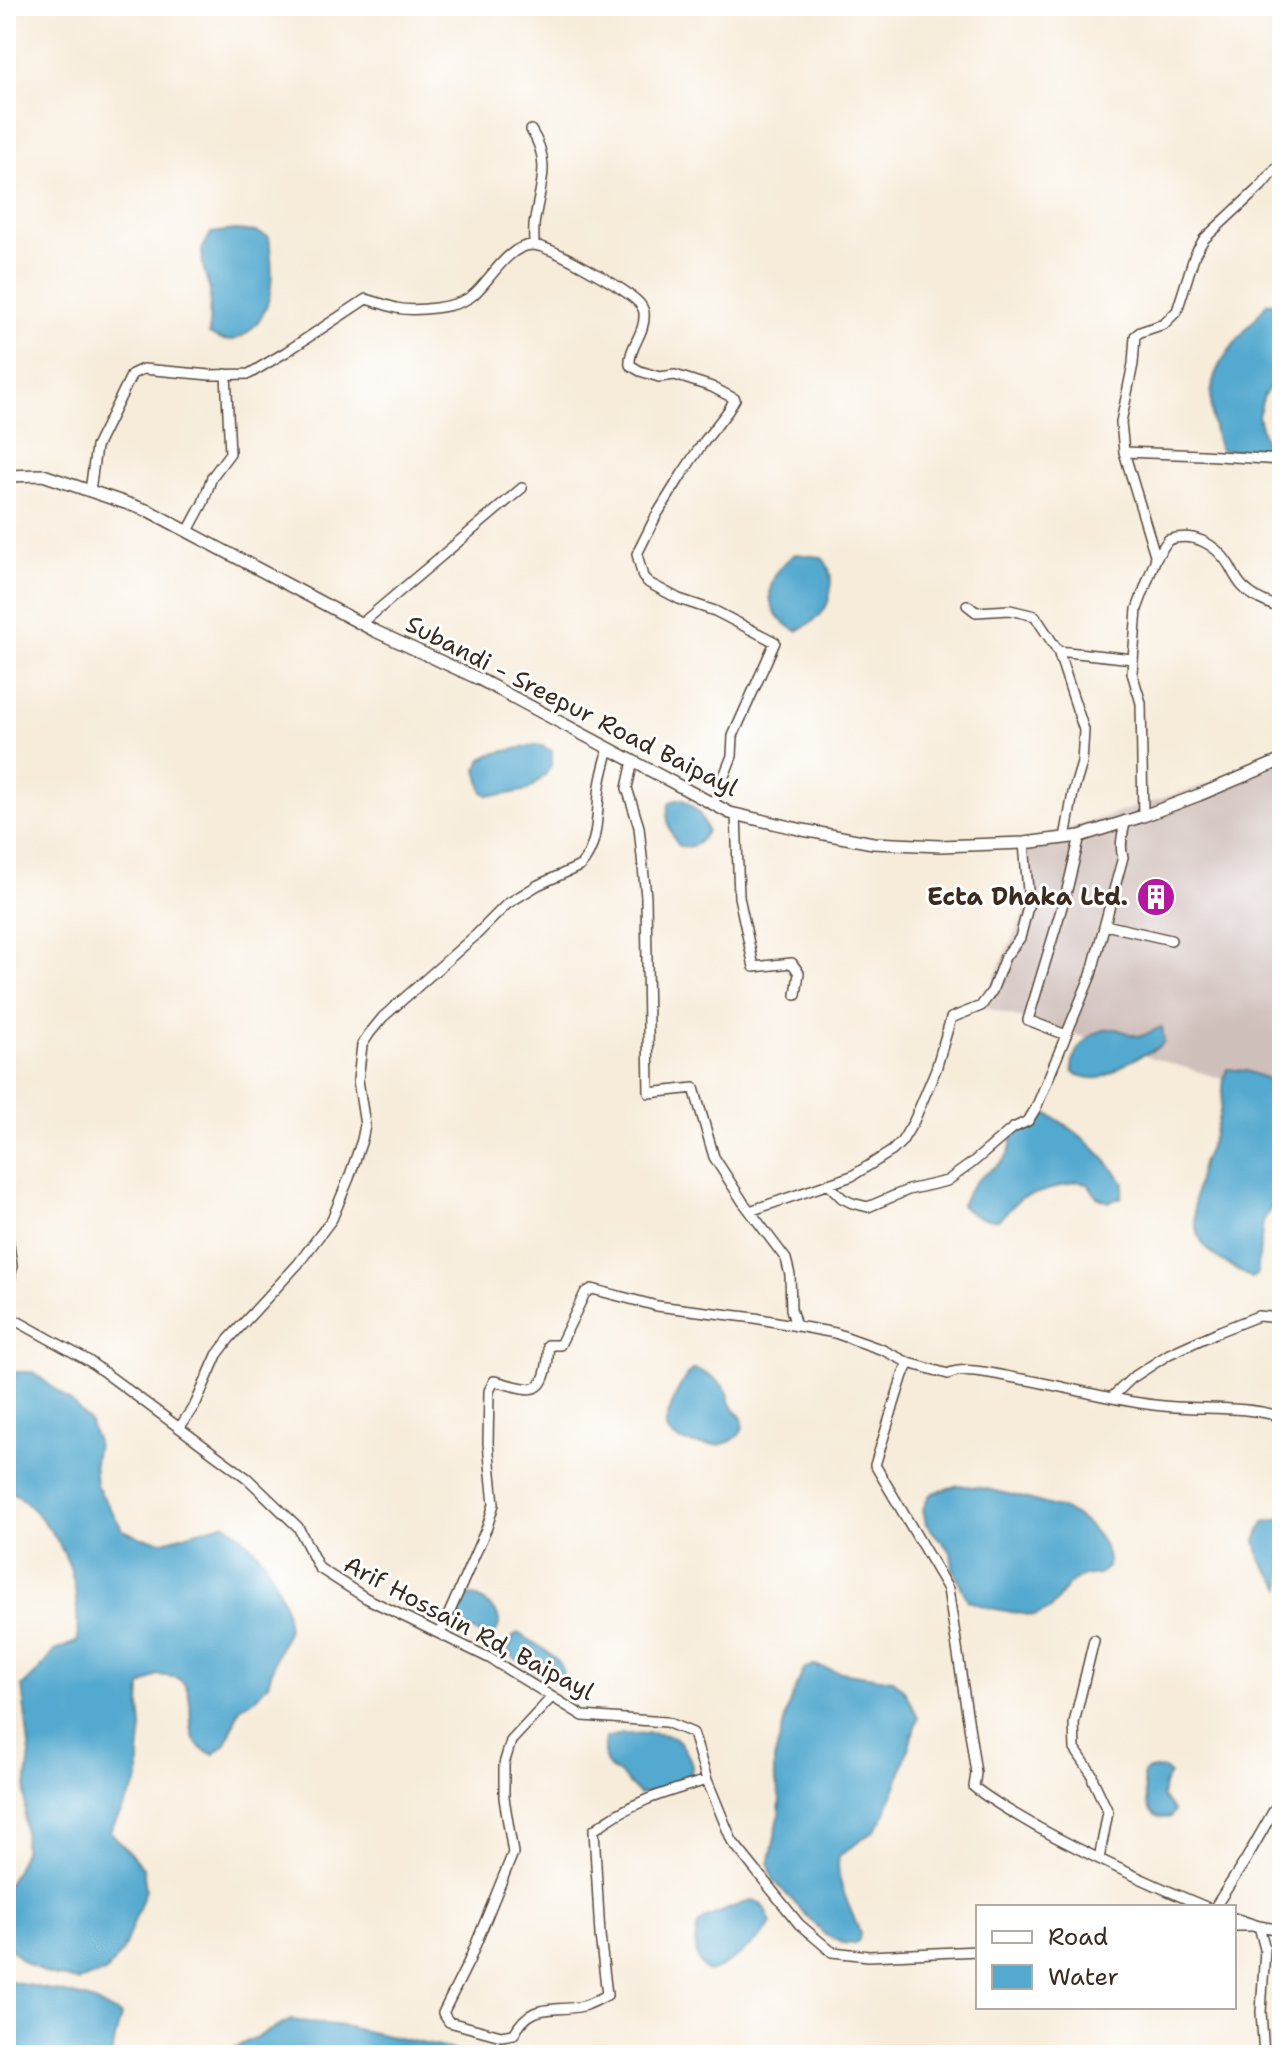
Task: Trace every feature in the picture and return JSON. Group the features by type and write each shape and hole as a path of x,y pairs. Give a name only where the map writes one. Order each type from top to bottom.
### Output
{"street":[{"path":"531,130 539,143 543,183 534,220 534,245"},
{"path":"1156,558 1124,452 1121,422 1133,364 1135,336 1164,324 1177,311 1195,254 1204,239 1261,186 1282,161"},
{"path":"90,491 96,447 132,374 143,369 210,375 249,374 366,299 399,308 458,304 473,295 491,272 519,248 534,245 555,252 622,290 641,305 644,313 642,329 629,356 630,365 659,377 675,375 712,387 735,399 682,474 637,554 643,577 649,583 679,599 715,611 775,642 733,736 732,756 713,804"},
{"path":"188,531 212,477 230,453 226,374"},
{"path":"1124,452 1282,460"},
{"name":"Subandi - Sreepur Road Baipayl","path":"6,476 43,475 149,511 361,624 479,679 713,804 736,814 803,830 873,843 940,846 1024,843 1080,836 1199,795 1282,760"},
{"path":"361,624 522,488"},
{"path":"1143,816 1141,703 1132,673 1137,609 1156,558 1168,540 1183,535 1208,543 1226,560 1241,585 1262,601 1282,609"},
{"path":"967,605 976,612 1010,610 1035,616 1058,651 1084,730 1082,763 1065,838"},
{"path":"1058,651 1133,659"},
{"path":"180,1427 205,1386 217,1355 298,1264 332,1219 359,1152 365,1125 358,1080 362,1045 383,1017 507,904 585,861 595,831 609,748"},
{"path":"633,761 627,788 639,827 646,897 649,1093 694,1088 714,1157 786,1259 791,1309 796,1326"},
{"path":"736,814 739,897 754,967 792,963 799,973 796,995"},
{"path":"828,1184 842,1198 868,1207 908,1190 947,1181 1013,1128 1028,1121 1091,975 1123,857 1126,820"},
{"path":"1066,1035 1028,1020 1080,836"},
{"path":"750,1211 852,1176 892,1151 902,1141 936,1069 951,1018 981,1006 992,991 1005,957 1020,938 1029,903 1024,843"},
{"path":"1105,925 1171,940"},
{"path":"6,1224 12,1266 6,1312"},
{"path":"440,1634 494,1504 488,1443 489,1391 492,1383 532,1389 540,1386 547,1370 548,1345 560,1345 585,1293 592,1289 657,1306 755,1318 835,1333 909,1363 948,1374 956,1370 976,1372 1156,1406 1225,1407 1282,1417"},
{"name":"Arif Hossain Rd, Baipayl","path":"6,1312 89,1361 247,1478 298,1527 319,1568 366,1598 489,1658 583,1716 666,1722 693,1733 707,1780 732,1841 799,1924 832,1952 869,1956 976,1951"},
{"path":"1112,1397 1132,1378 1169,1354 1258,1316 1282,1318"},
{"path":"909,1363 875,1465 948,1589 976,1773 974,1787 1003,1807 1099,1859 1201,1905"},
{"path":"1094,1640 1074,1723 1074,1744 1092,1774 1108,1812 1099,1859"},
{"path":"551,1698 511,1741 504,1764 504,1798 513,1853 469,1961 443,2013 449,2022 501,2036 514,2034 523,2019 538,2011 585,2005 607,1995 594,1830 617,1813 648,1798 707,1780"},
{"path":"1216,1905 1282,1796"},
{"path":"1236,1919 1282,1930"},
{"path":"1236,1926 1259,1926"},
{"path":"1259,1926 1265,1949 1261,2012 1264,2055"}],"shaded area":[{"path":"1282,760 1282,1097 981,1006 1029,903 1024,843"}],"water":[{"path":"236,230 269,237 272,278 267,303 255,325 235,340 226,340 209,334 210,291 202,250 211,233"},
{"path":"1282,302 1282,372 1264,395 1258,416 1266,445 1256,452 1222,450 1212,418 1214,377 1229,351 1267,303"},
{"path":"795,554 821,557 828,567 831,582 825,608 811,623 797,631 777,614 770,594 777,573"},
{"path":"535,745 552,751 552,764 545,775 528,790 502,795 483,792 477,770 482,759"},
{"path":"681,799 698,812 707,831 699,842 689,847 679,846 668,821 669,804"},
{"path":"1162,1027 1164,1042 1110,1074 1092,1078 1073,1073 1072,1065 1078,1049 1098,1032 1115,1029 1139,1036"},
{"path":"1227,1069 1246,1071 1282,1084 1282,1187 1263,1222 1257,1275 1252,1278 1211,1253 1202,1242 1196,1224 1194,1203 1197,1183 1218,1122"},
{"path":"1046,1113 1079,1135 1107,1162 1124,1183 1121,1198 1108,1202 1097,1197 1089,1185 1078,1181 1021,1198 998,1220 978,1217 965,1209 961,1205 969,1190 1005,1158 1012,1138"},
{"path":"694,1369 722,1385 742,1419 739,1435 730,1441 718,1445 691,1444 670,1435 666,1428 677,1393"},
{"path":"8,1372 33,1372 71,1402 89,1421 97,1442 94,1462 96,1485 123,1530 142,1538 164,1541 225,1523 262,1557 271,1572 284,1604 288,1629 268,1684 255,1699 240,1708 226,1744 214,1754 202,1749 195,1741 185,1685 177,1678 157,1675 141,1686 139,1780 110,1831 143,1868 146,1890 122,1953 106,1972 78,1981 48,1974 24,1962 6,1944 6,1886 24,1851 30,1754 22,1686 54,1651 78,1641 75,1590 65,1554 40,1517 6,1487"},
{"path":"958,1485 1012,1495 1069,1512 1102,1542 1108,1566 1099,1574 1081,1576 1068,1585 1051,1609 1034,1616 968,1601 953,1569 951,1552 926,1524 923,1509 933,1493"},
{"path":"1282,1518 1282,1588 1260,1559 1256,1540 1264,1522"},
{"path":"470,1595 483,1601 498,1616 498,1629 493,1635 484,1636 456,1622 459,1606"},
{"path":"518,1633 551,1655 562,1669 562,1676 555,1681 510,1655 508,1647"},
{"path":"814,1665 893,1680 904,1690 918,1717 882,1820 875,1830 839,1856 841,1885 860,1933 859,1940 854,1944 825,1935 774,1881 769,1865 780,1799 774,1760 789,1704 804,1669"},
{"path":"654,1733 675,1739 689,1758 691,1773 671,1786 640,1794 610,1768 606,1760 605,1738"},
{"path":"1164,1769 1170,1774 1162,1797 1174,1811 1171,1817 1156,1816 1148,1806 1143,1776 1145,1771"},
{"path":"751,1900 762,1905 771,1923 753,1944 708,1972 696,1950 698,1925 708,1917"},
{"path":"6,1980 86,1998 121,2015 111,2055 6,2055"},
{"path":"291,2020 342,2026 453,2050 458,2055 220,2055"}],"place":[{"name":"Ecta Dhaka Ltd.","path":"1156,897"}]}
